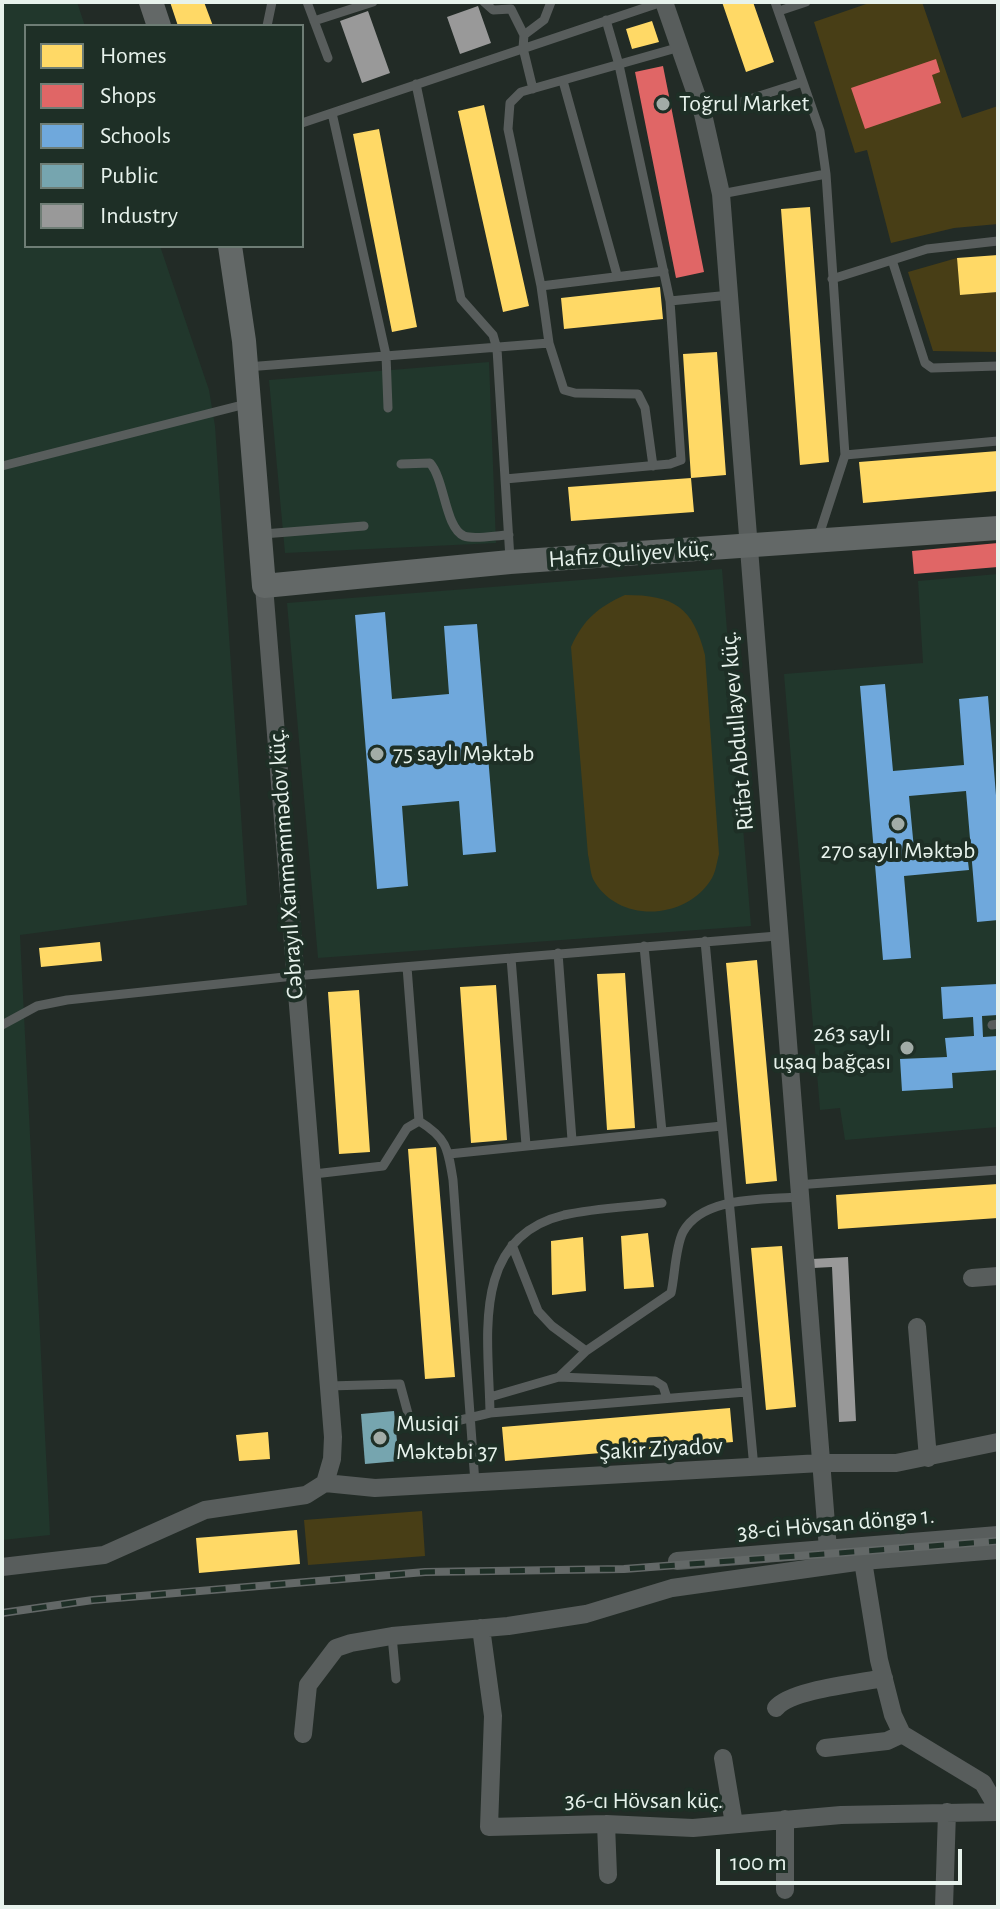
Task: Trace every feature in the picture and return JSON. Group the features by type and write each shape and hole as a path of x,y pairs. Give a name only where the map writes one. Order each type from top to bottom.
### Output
{"street":[{"path":"151,2 158,24"},
{"name":"Rüfət Abdullayev küç.","path":"663,2 703,114 721,194 746,546 828,1549"},
{"name":"Cəbrayıl Xanməmmədov küç.","path":"230,248 247,367 294,976 314,1174 332,1459 325,1483"},
{"name":"Hafiz Quliyev küç.","path":"264,586 510,562 998,528"},
{"path":"972,1278 998,1276"},
{"path":"917,1327 928,1458"},
{"name":"Şakir Ziyadov","path":"325,1483 362,1489 821,1463 896,1463 998,1442"},
{"path":"2,1567 104,1555 205,1510 306,1495 325,1483"},
{"name":"38-ci Hövsan döngə 1.","path":"677,1561 998,1535"},
{"path":"303,1734 308,1685 336,1648 392,1636 586,1614 672,1588 863,1561 998,1550"},
{"path":"863,1561 884,1678 902,1734 983,1783 998,1810"},
{"name":"36-cı Hövsan küç.","path":"481,1628 493,1716 489,1827 606,1824 661,1828 998,1810"},
{"path":"776,1708 781,1702 813,1692 884,1678"},
{"path":"825,1748 887,1741 902,1734"},
{"path":"723,1758 734,1824"},
{"path":"944,1907 947,1812"},
{"path":"785,1819 785,1890"},
{"path":"606,1824 608,1875"}],"lane":[{"path":"267,24 272,2"},
{"path":"307,2 328,58"},
{"path":"314,21 373,2"},
{"path":"484,2 493,10 512,6 524,35 523,48 533,89"},
{"path":"524,35 544,20 551,2"},
{"path":"304,122 663,2"},
{"path":"806,2 777,7 820,131 826,174 845,455 817,541"},
{"path":"505,479 653,466 681,460 670,301 619,65 606,20"},
{"path":"653,466 645,408 638,394 575,393 564,390 549,343 507,112 521,92 680,47"},
{"path":"563,81 617,275"},
{"path":"703,114 803,82"},
{"path":"416,84 461,299 493,335 497,349 510,562"},
{"path":"332,113 386,355 388,408"},
{"path":"721,194 826,174"},
{"path":"832,279 927,249 998,241"},
{"path":"892,260 925,363 932,368 998,366"},
{"path":"541,286 664,271"},
{"path":"670,301 730,295"},
{"path":"247,367 549,343"},
{"path":"2,466 249,403"},
{"path":"845,455 998,441"},
{"path":"401,464 430,463 438,472 454,528 466,537 509,535"},
{"path":"260,535 364,526"},
{"path":"2,1025 37,1006 67,1000 294,976 777,936"},
{"path":"705,941 754,1468"},
{"path":"644,946 662,1132"},
{"path":"558,953 572,1140"},
{"path":"511,958 526,1145"},
{"path":"407,967 419,1121"},
{"path":"419,1121 440,1133 449,1154 475,1483"},
{"path":"314,1174 383,1166 407,1128 419,1121"},
{"path":"449,1154 722,1126"},
{"path":"559,1377 586,1351 671,1293 683,1232 700,1215 730,1203 798,1191 998,1170"},
{"path":"490,1413 487,1307 497,1270 512,1245 540,1223 565,1215 662,1203"},
{"path":"512,1245 538,1311 552,1326 586,1351"},
{"path":"490,1397 559,1377 655,1381 663,1386 667,1398"},
{"path":"329,1386 400,1384 410,1421 417,1426 431,1427 490,1413 746,1392"},
{"path":"392,1636 396,1679"}],"shaded area":[{"path":"2,2 77,2 84,24 24,24 24,248 161,248 209,390 215,426 247,905 20,935 50,1535 2,1540"},
{"path":"872,2 922,2 962,118 998,106 998,224 954,228 891,243 867,150 855,153 814,22"},
{"path":"957,258 960,295 998,292 998,352 933,351 908,272"},
{"path":"489,362 496,543 285,553 269,380"},
{"path":"722,569 751,926 318,958 287,603"},
{"name":"270 saylı Məktəb","path":"998,574 998,1127 845,1140 840,1108 820,1110 784,674 923,663 918,581"},
{"path":"625,595 656,598 679,607 694,625 705,655 719,854 713,875 701,892 686,903 652,912 618,904 604,894 593,879 588,855 571,647 592,615"},
{"path":"422,1511 425,1556 308,1565 304,1520"}],"building: Homes":[{"path":"170,2 204,2 212,24 177,24"},
{"path":"722,2 753,2 774,62 746,72"},
{"path":"652,21 659,42 632,49 626,29"},
{"path":"484,105 529,306 503,312 458,111"},
{"path":"379,129 417,327 392,332 353,134"},
{"path":"810,207 829,462 800,465 781,209"},
{"path":"998,255 998,292 960,295 957,258"},
{"path":"660,287 663,319 564,329 561,298"},
{"path":"717,352 726,475 691,478 683,354"},
{"path":"998,451 998,491 863,503 859,462"},
{"path":"691,478 694,512 571,521 568,487"},
{"path":"100,942 102,961 41,967 39,948"},
{"path":"757,960 777,1181 746,1184 726,963"},
{"path":"625,973 635,1128 607,1130 597,974"},
{"path":"496,985 507,1140 471,1143 460,987"},
{"path":"359,990 370,1152 339,1154 328,992"},
{"path":"436,1147 455,1377 425,1379 408,1149"},
{"path":"998,1184 998,1218 838,1229 836,1195"},
{"path":"648,1233 654,1287 624,1289 621,1236"},
{"path":"583,1237 586,1291 552,1295 551,1241"},
{"path":"782,1246 796,1407 766,1410 751,1248"},
{"path":"730,1408 733,1442 505,1461 502,1427"},
{"path":"268,1432 270,1459 239,1461 236,1435"},
{"path":"297,1530 300,1564 199,1573 196,1538"}],"building: Shops":[{"path":"936,59 940,72 932,75 941,103 865,129 851,88"},
{"path":"663,66 704,272 676,278 635,72"},
{"path":"998,543 998,567 914,574 912,551"}],"building: Schools":[{"path":"385,612 392,699 449,694 444,626 477,624 496,852 463,855 459,801 402,806 408,886 377,889 355,615"},
{"path":"885,684 893,771 964,765 959,699 988,696 998,820 998,920 977,922 966,791 909,796 914,849 966,845 969,870 904,876 911,958 883,960 860,686"},
{"path":"998,984 998,1015 982,1016 983,1037 998,1036 998,1070 952,1073 953,1088 902,1091 900,1059 947,1057 945,1038 974,1036 973,1017 943,1019 941,987"}],"building: Public":[{"path":"394,1411 399,1461 365,1464 361,1414"}],"building: Industry":[{"path":"478,6 491,43 460,54 447,17"},
{"path":"368,11 390,73 362,83 340,21"},
{"path":"848,1257 856,1421 839,1422 832,1267 813,1268 812,1259"}],"railway":[{"path":"2,1613 93,1600 425,1572 624,1569 998,1541"}],"place":[{"name":"Toğrul Market","path":"663,104"},
{"name":"75 saylı Məktəb","path":"377,754"},
{"name":"270 saylı Məktəb","path":"898,824"},
{"name":"263 saylı uşaq bağçası","path":"907,1048"},
{"name":"Musiqi Məktəbi 37","path":"380,1438"}]}
